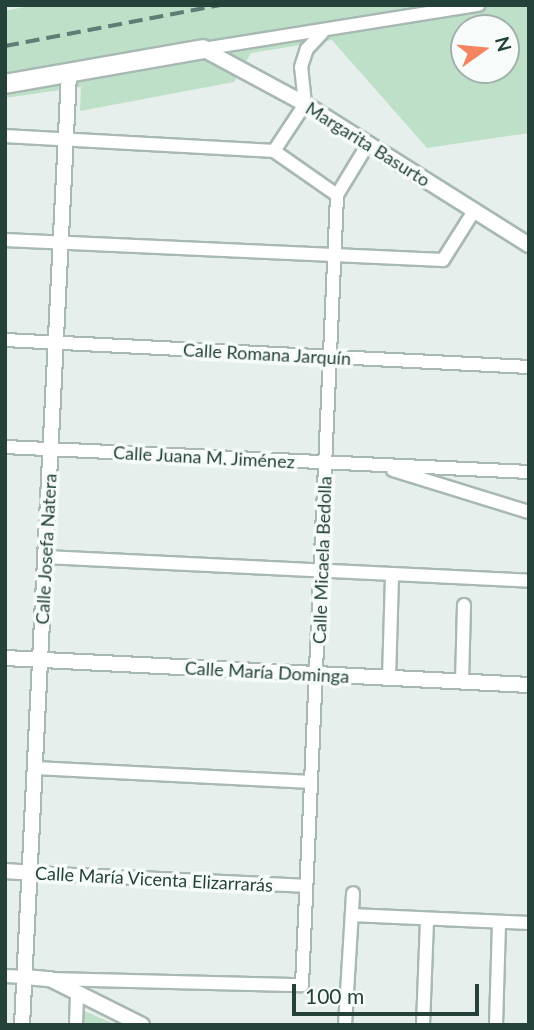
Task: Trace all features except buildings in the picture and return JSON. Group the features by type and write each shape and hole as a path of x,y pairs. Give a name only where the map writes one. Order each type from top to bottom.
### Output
{"main road":[{"path":"5,84 203,50"}],"street":[{"path":"203,50 322,33 479,5"},
{"path":"274,151 305,104 301,67 307,50 322,33"},
{"name":"Margarita Basurto","path":"203,50 305,104 529,246"},
{"name":"Calle Josefa Natera","path":"22,1025 69,74"},
{"path":"5,136 274,151 337,195 368,144"},
{"name":"Calle Micaela Bedolla","path":"50,979 302,985 304,886 323,570 337,195"},
{"path":"5,240 443,260 474,211"},
{"name":"Calle Romana Jarquín","path":"5,340 529,366"},
{"name":"Calle Juana M. Jiménez","path":"5,447 529,472"},
{"path":"376,465 529,512"},
{"path":"46,557 529,581"},
{"path":"389,678 392,574"},
{"path":"462,682 464,605"},
{"name":"Calle María Dominga","path":"5,658 529,685"},
{"path":"36,768 311,782"},
{"name":"Calle María Vicenta Elizarrarás","path":"5,872 304,886"},
{"path":"345,1025 353,893"},
{"path":"352,915 529,923"},
{"path":"422,1025 427,919"},
{"path":"496,1025 499,922"},
{"path":"5,976 50,979 142,1025"},
{"path":"76,1025 78,994"}],"green space":[{"path":"33,5 529,5 529,133 427,148 332,40 251,53 234,82 80,111 81,87 5,98 5,11"},
{"path":"84,1011 117,1025 83,1025"}],"railway":[{"path":"5,46 220,5"}]}
